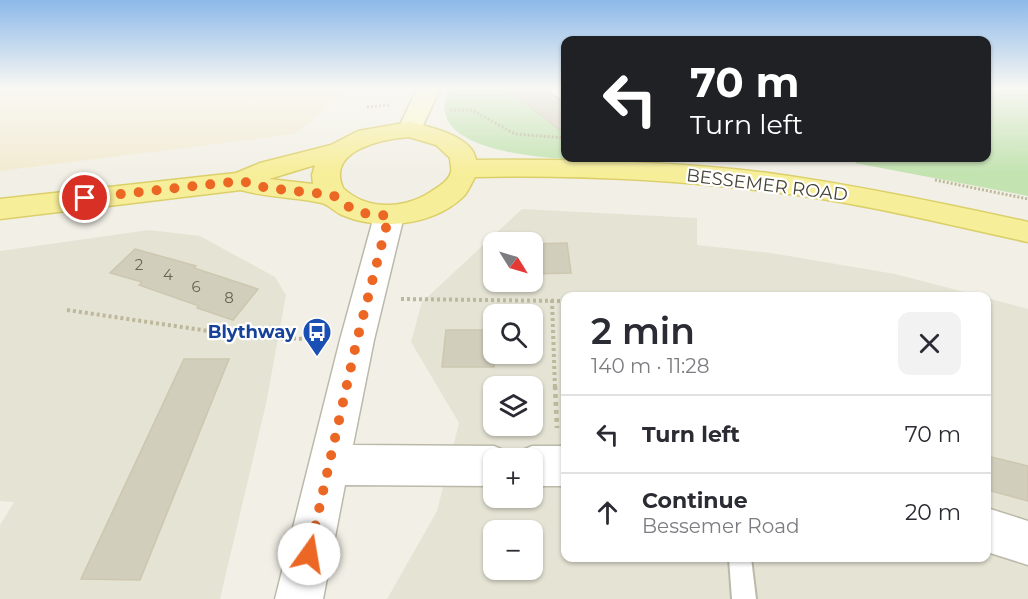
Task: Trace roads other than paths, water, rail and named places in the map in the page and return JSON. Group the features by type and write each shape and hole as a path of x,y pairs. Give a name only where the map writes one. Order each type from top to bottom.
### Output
{"main road":[{"path":"410,129 431,133 448,141 464,156 466,169 461,182 448,196 433,205 414,212 389,216 362,213 345,205 333,195 325,182 325,169 338,152 368,135 410,129"},
{"path":"0,209 241,181 269,169 338,152"},
{"name":"BESSEMER ROAD","path":"466,169 570,167 688,174 767,182 891,202 1028,232"},
{"path":"241,181 267,188 333,195"}],"street":[{"path":"410,129 416,117"},
{"path":"299,599 357,340 389,216"},
{"path":"330,465 483,466"},
{"path":"991,531 1028,543"}],"lane":[{"path":"740,562 744,599"}],"place":[{"name":"Blythway","path":"317,358"}]}
